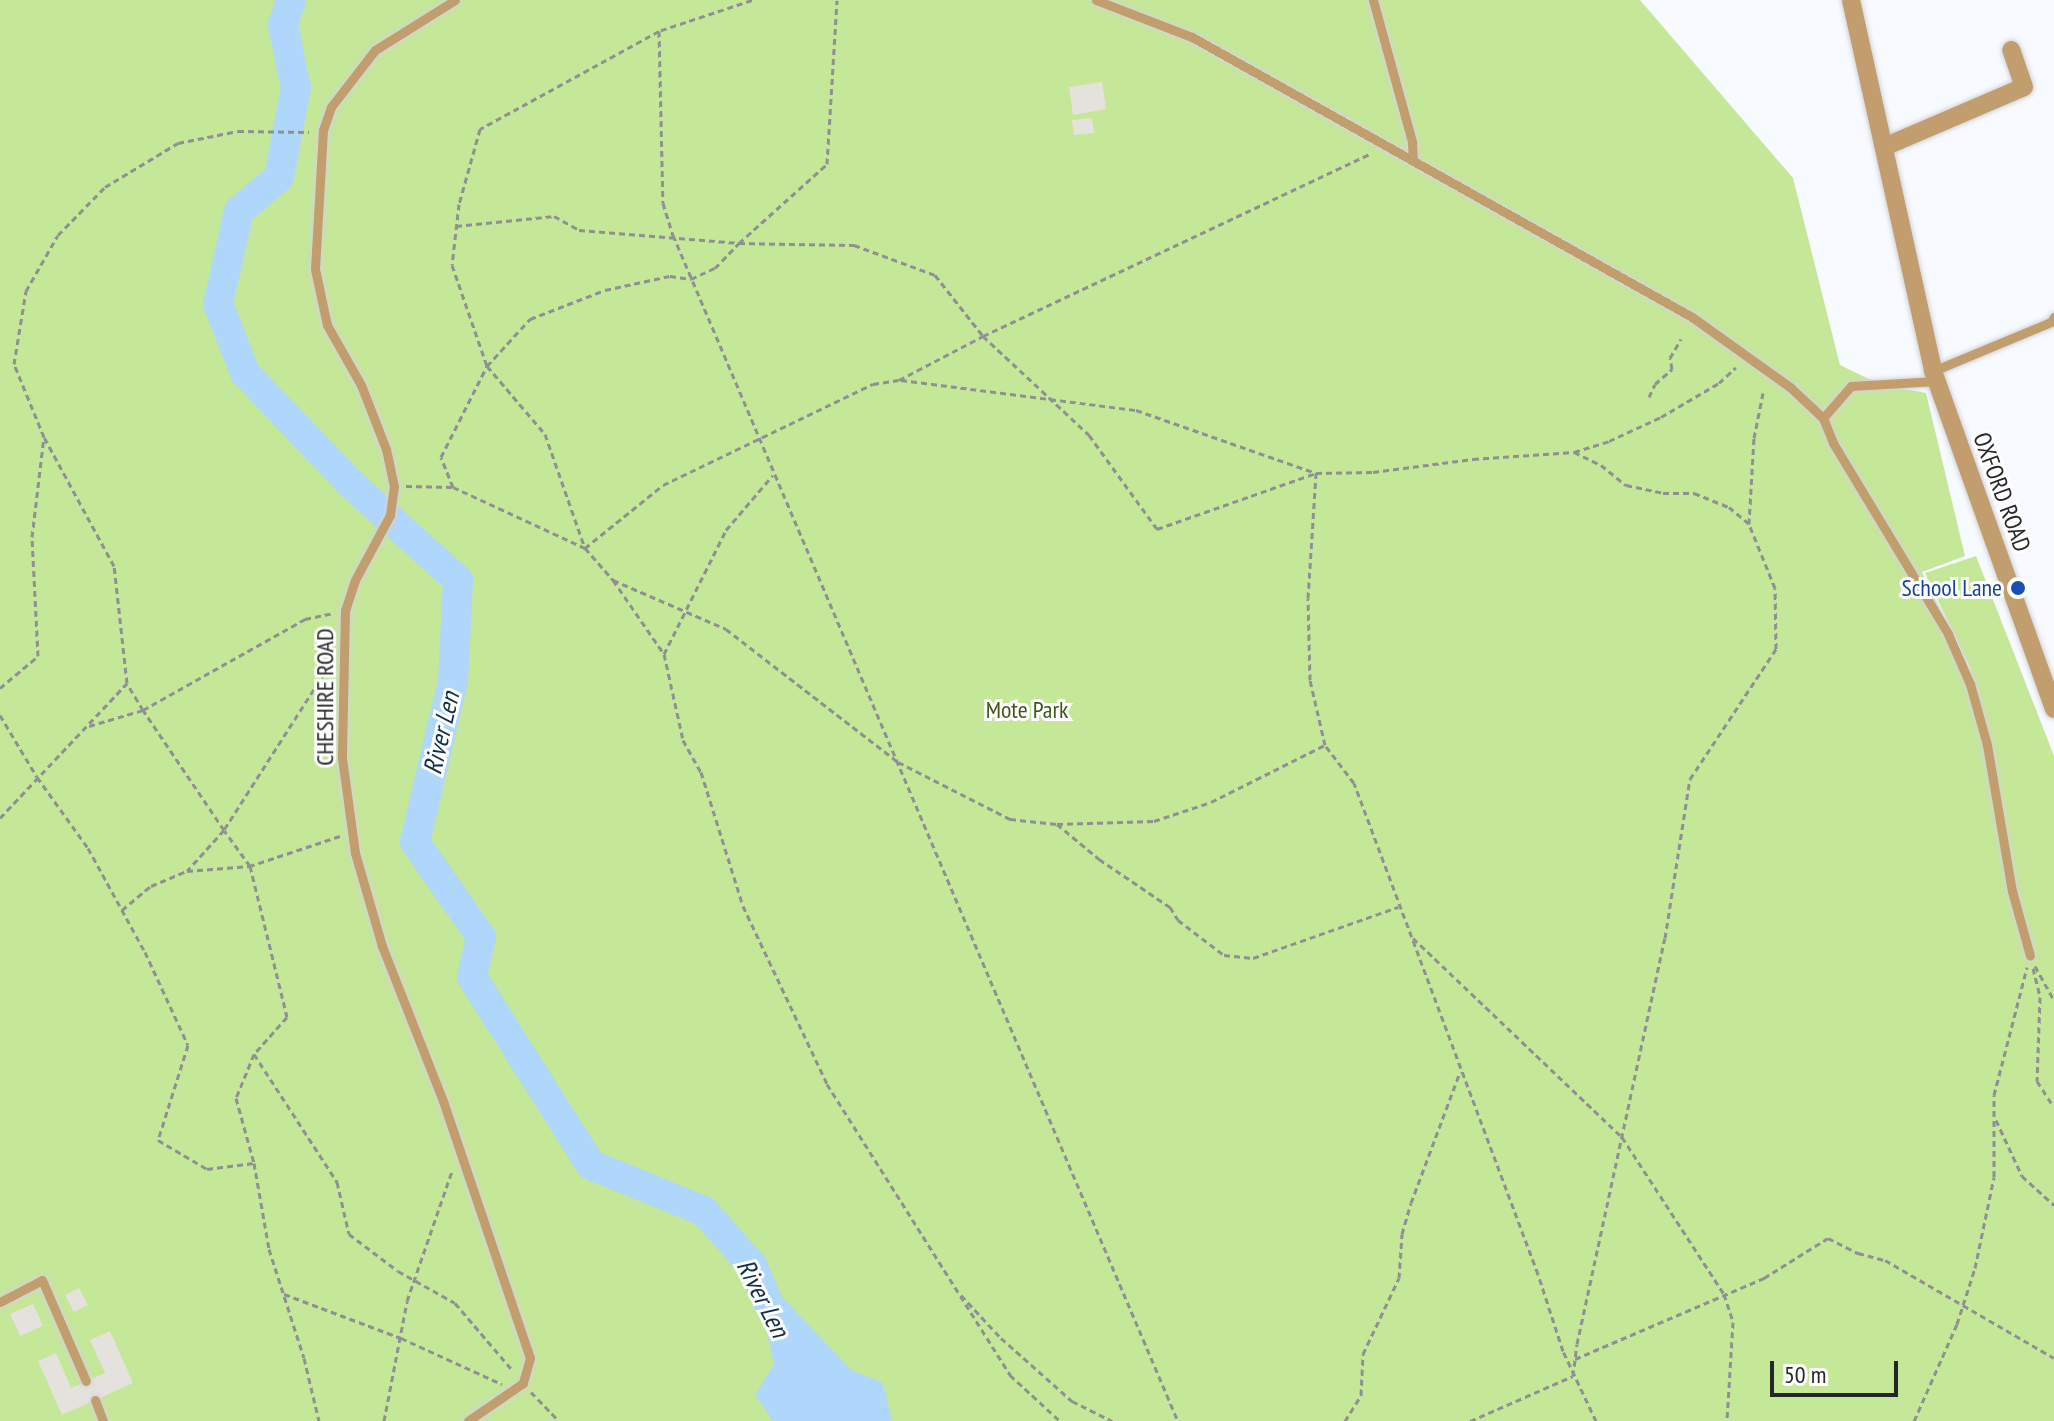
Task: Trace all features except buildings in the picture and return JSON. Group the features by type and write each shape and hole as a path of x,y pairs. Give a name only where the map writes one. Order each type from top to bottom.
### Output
{"street":[{"path":"1851,0 1935,376"},
{"path":"1884,147 2024,87 2011,50"},
{"name":"OXFORD ROAD","path":"1935,376 2054,709"}],"lane":[{"name":"CHESHIRE ROAD","path":"455,0 375,50 331,107 323,130 315,269 327,325 361,385 386,449 394,486 390,515 345,610 342,758 353,831 382,946 460,1149 530,1358 518,1386"},
{"path":"1096,0 1192,37 1692,317 1791,388 1823,418 1833,443 1948,634 1970,684 1987,745 2012,891 2030,956"},
{"path":"1373,0 1412,142 1413,161"},
{"path":"1823,418 1851,386 1935,376 2051,322 2054,317"},
{"path":"0,1302 42,1280 86,1381"},
{"path":"468,1421 518,1386"},
{"path":"95,1400 103,1421"}],"path":[{"path":"752,0 659,31 480,129 459,204 452,265 487,366 545,434 585,548 613,580 664,654 683,740 701,772 743,906 827,1084 1010,1375 1060,1421"},
{"path":"453,487 441,457 487,366 530,319 605,290 670,276 691,279 715,268 827,164 837,0"},
{"path":"659,31 663,203 673,235 1178,1421"},
{"path":"319,132 238,131 178,143 105,187 58,235 26,291 14,364 44,437 114,566 127,683 250,866 287,1017 254,1054 236,1098 254,1163 269,1249 319,1421"},
{"path":"899,380 983,336 1387,146"},
{"path":"456,226 554,216 579,230 673,235 739,243 854,245 935,275 983,336 1089,435 1157,529 1316,473 1373,472 1500,456 1574,452 1609,441 1661,417 1719,383 1736,367"},
{"path":"1649,397 1655,384 1672,369 1670,358 1681,339"},
{"path":"585,548 663,485 873,384 899,380 1136,410 1316,473"},
{"path":"1573,1376 1665,938 1690,779 1776,649 1775,588 1749,524 1753,451 1763,393"},
{"path":"0,688 38,656 32,537 44,437"},
{"path":"1574,452 1601,465 1626,485 1663,493 1694,493 1729,507 1749,524"},
{"path":"1316,473 1308,598 1310,680 1325,745 1354,783 1573,1376 1596,1421"},
{"path":"664,654 726,530 773,475"},
{"path":"394,486 453,487 585,548"},
{"path":"613,580 686,609 726,629 898,762 1010,819 1057,824 1154,821 1211,802 1325,745"},
{"path":"85,727 143,710 305,619 345,610"},
{"path":"187,871 224,830 344,641"},
{"path":"0,818 127,683"},
{"path":"0,715 37,777 88,848 188,1045 158,1140 207,1169 254,1163"},
{"path":"1057,824 1099,859 1170,907 1178,920 1224,955 1253,958 1399,906"},
{"path":"122,910 151,886 187,871 250,866 353,831"},
{"path":"1410,935 1622,1137 1724,1294 1733,1322 1727,1421"},
{"path":"2030,956 2054,1000"},
{"path":"2030,956 2040,997 2037,1081 2053,1106"},
{"path":"1914,1421 1963,1304 1994,1177 1994,1095 2030,956"},
{"path":"254,1054 337,1182 349,1234 415,1280 455,1303 518,1386 559,1421"},
{"path":"1345,1421 1361,1395 1363,1354 1399,1278 1402,1234 1411,1203 1461,1069"},
{"path":"1996,1120 2022,1176 2054,1205"},
{"path":"384,1421 415,1280 460,1149"},
{"path":"1575,1359 1764,1278 1828,1238 1858,1253 1885,1260 2054,1358"},
{"path":"956,1289 1001,1338 1072,1401 1112,1421"},
{"path":"284,1294 518,1386"},
{"path":"1470,1421 1573,1376"}],"green space":[{"name":"Mote Park","path":"0,0 1640,0 1793,178 1840,365 1879,384 1926,393 1965,556 1922,572 1969,669 1988,735 1970,668 1925,573 1976,556 2054,756 2054,1421 0,1421"}],"water":[{"path":"752,1265 851,1370 883,1383 892,1421 773,1421 755,1395 774,1364"}],"waterway":[{"name":"River Len","path":"291,0 283,25 296,88 279,177 239,211 218,304 245,373 349,482 458,580 453,681 415,842 481,937 472,977 591,1165 704,1211 752,1265 767,1301"}],"place":[{"name":"School Lane","path":"2018,588"}]}
